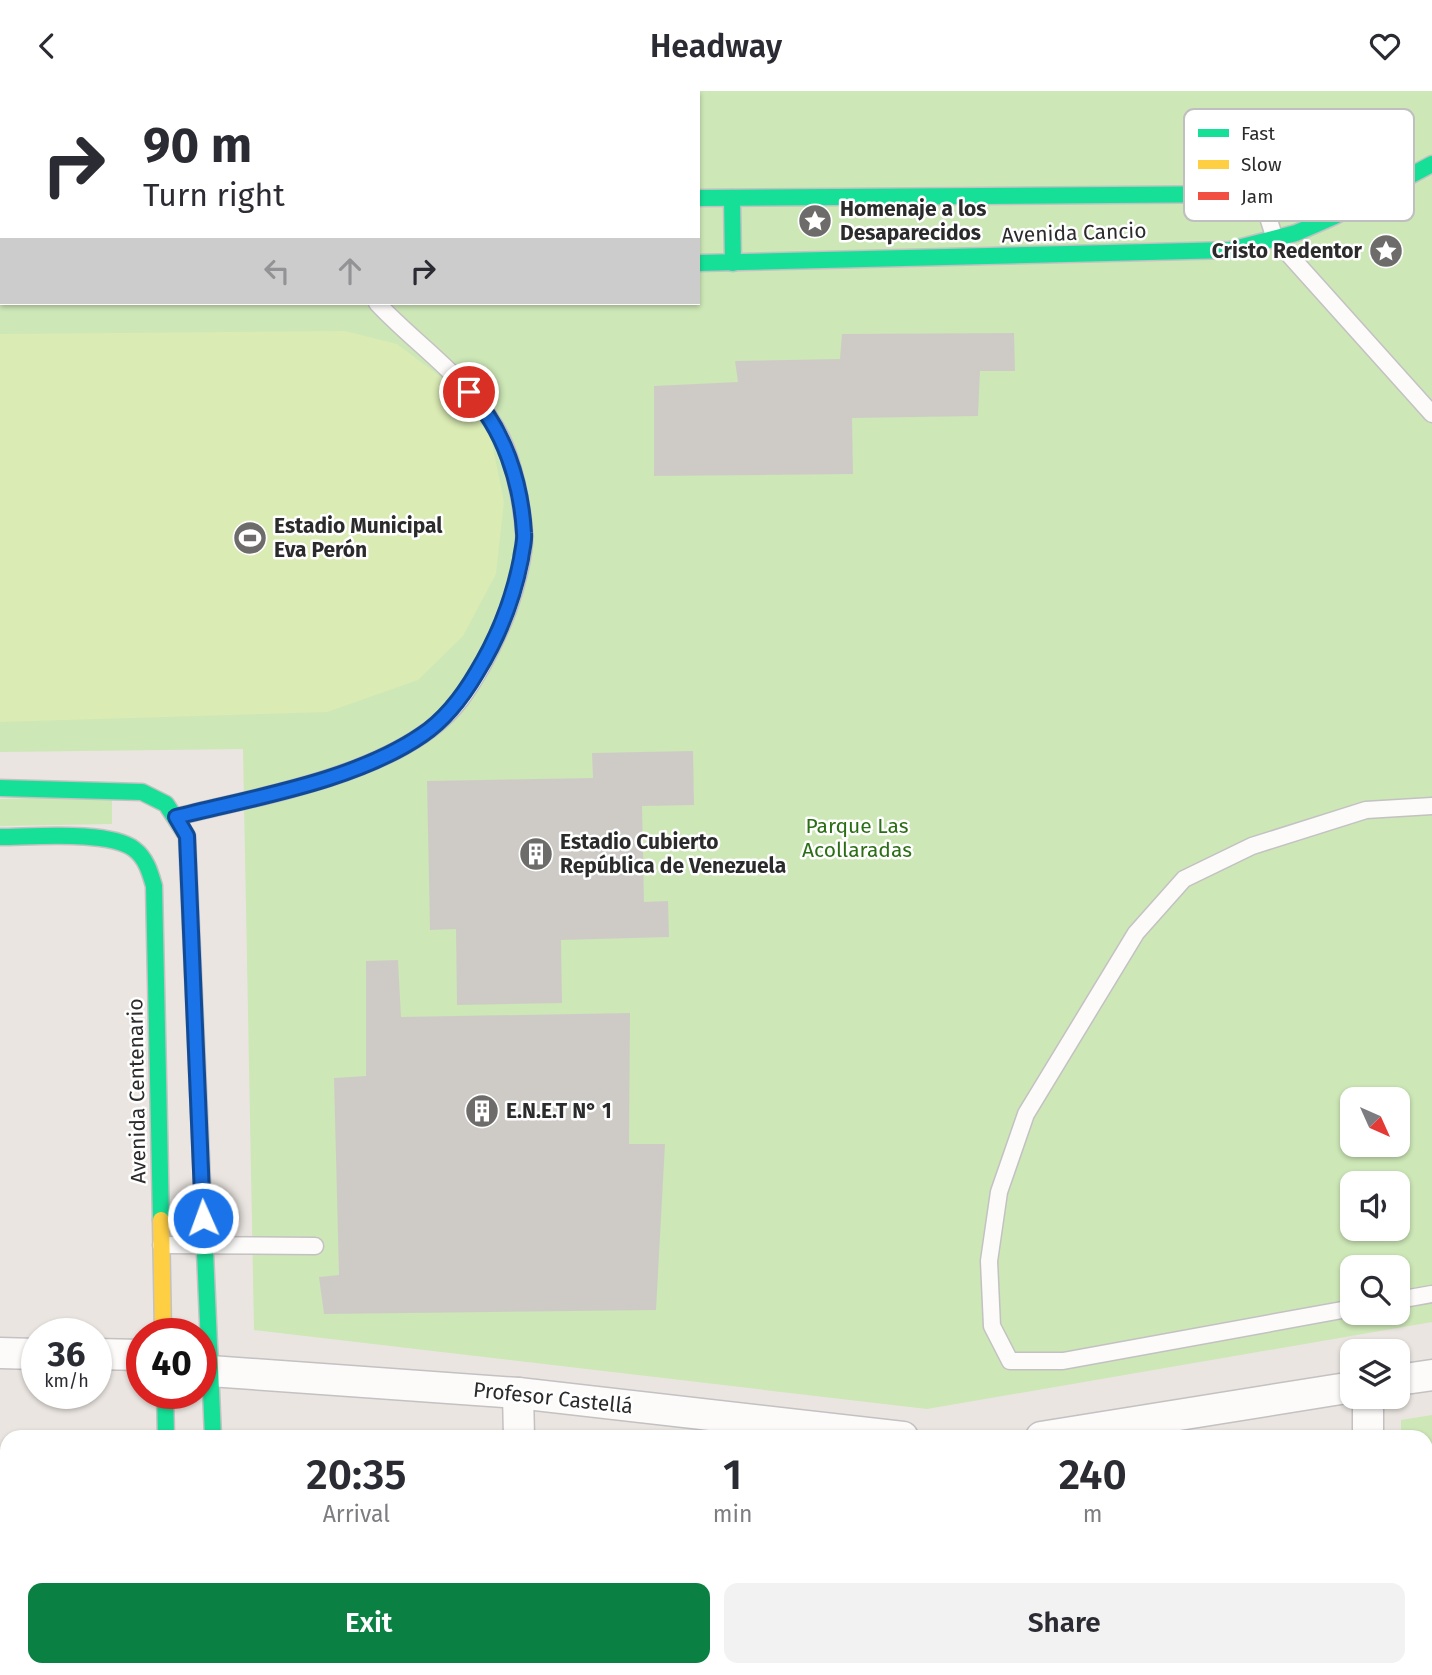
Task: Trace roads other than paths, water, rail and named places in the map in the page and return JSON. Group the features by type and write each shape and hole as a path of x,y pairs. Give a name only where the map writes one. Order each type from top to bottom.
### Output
{"main road":[{"name":"Avenida Cancio","path":"1414,166 1432,163"},
{"name":"Avenida Cancio","path":"1414,173 1432,163"},
{"name":"Avenida Cancio","path":"700,198 1184,194"},
{"path":"732,198 733,263"},
{"name":"Avenida Cancio","path":"700,263 1230,250 1296,233 1324,221"},
{"path":"0,788 142,792 170,815 187,836 205,1245 206,1318"},
{"name":"Avenida Centenario","path":"0,837 107,837 144,848 154,885 163,1318"},
{"path":"165,1409 166,1430"},
{"path":"211,1409 213,1430"}],"street":[{"path":"0,1353 21,1354"},
{"name":"Profesor Castellá","path":"217,1370 518,1393 796,1430"},
{"path":"1410,1378 1432,1375"},
{"path":"1094,1430 1340,1389"},
{"path":"518,1393 519,1430"},
{"path":"1368,1409 1368,1430"}],"lane":[{"path":"1269,221 1275,239 1432,414"},
{"path":"170,815 335,776 381,758 424,734 460,700 495,644 515,592 525,534 516,485 503,440 481,405 379,305"},
{"path":"1340,1310 1063,1361 1010,1361 992,1326 989,1261 999,1192 1027,1114 1136,933 1184,879 1252,846 1366,810 1432,806"},
{"path":"161,1245 314,1246"},
{"path":"1410,1298 1432,1294"}],"place":[{"name":"Homenaje a los Desaparecidos","path":"815,221"},
{"name":"Cristo Redentor","path":"1386,251"},
{"name":"Estadio Municipal Eva Perón","path":"250,538"},
{"name":"Estadio Cubierto República de Venezuela","path":"536,854"},
{"name":"E.N.E.T N° 1","path":"482,1111"}],"park label":[{"name":"Parque Las Acollaradas","path":"857,838"}]}
